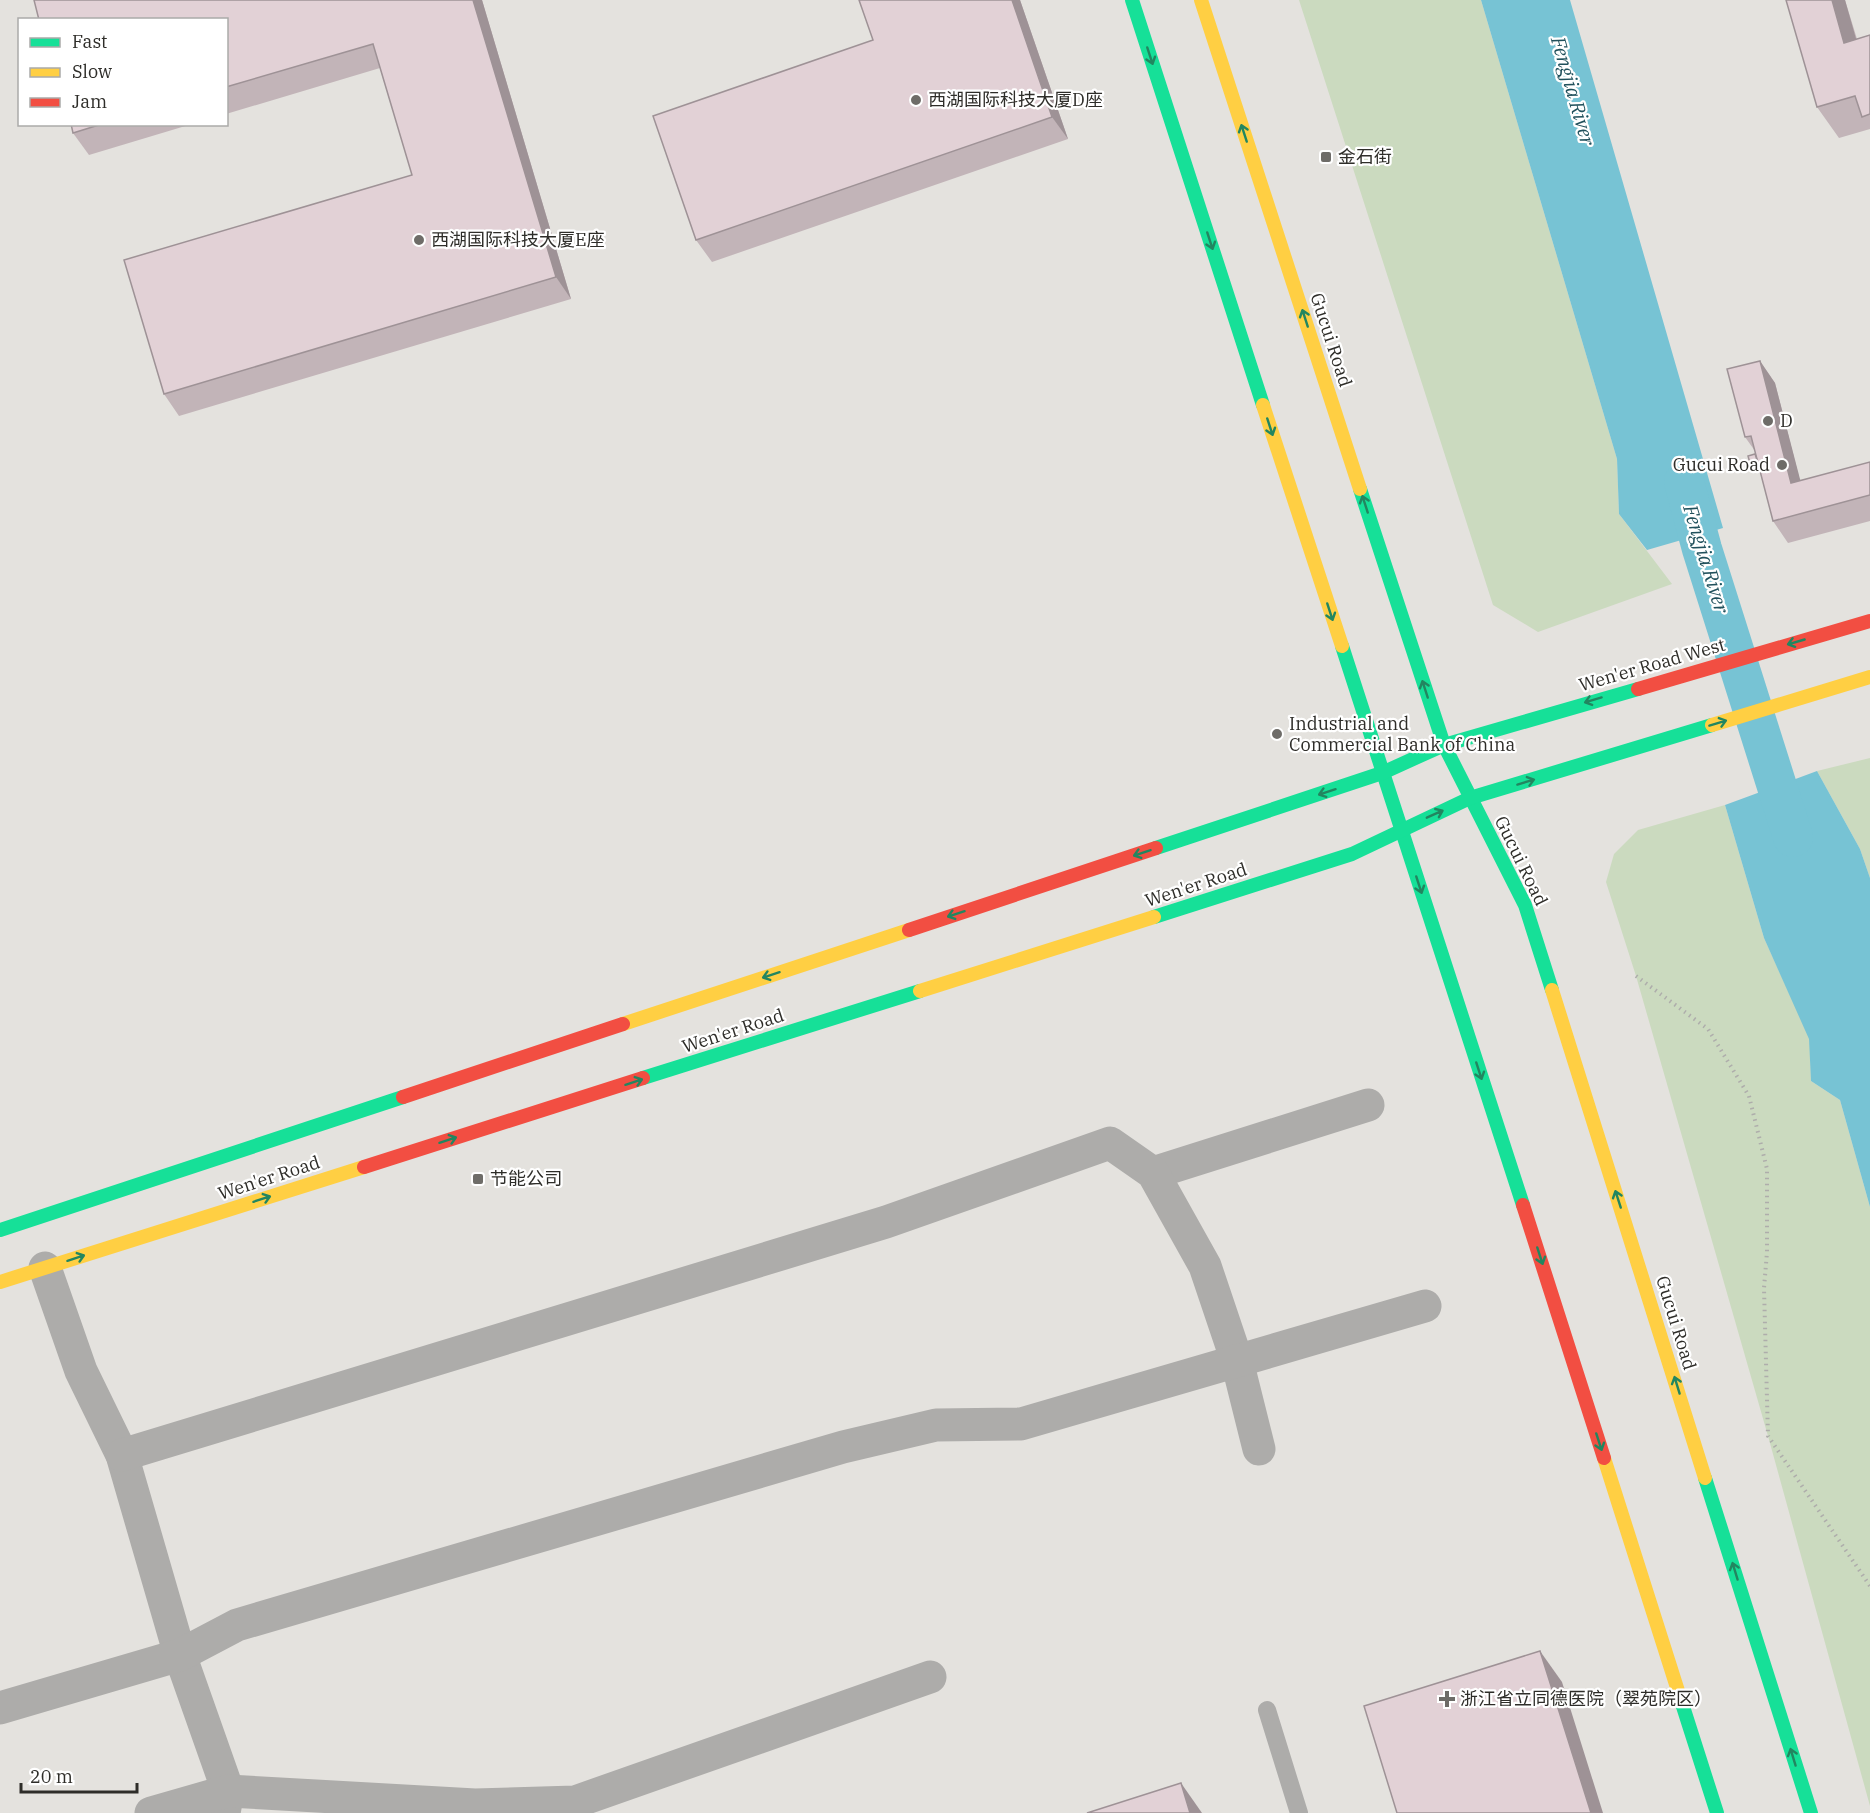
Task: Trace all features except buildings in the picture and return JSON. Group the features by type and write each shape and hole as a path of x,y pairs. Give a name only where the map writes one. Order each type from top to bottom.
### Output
{"main road":[{"path":"1132,0 1539,1253 1717,1813"},
{"name":"Gucui Road","path":"1201,0 1444,745 1525,905 1811,1813"},
{"name":"Wen'er Road West","path":"1444,745 1649,683 1870,621"},
{"path":"1470,798 1864,679"},
{"name":"Wen'er Road","path":"0,1230 1382,773 1444,745"},
{"name":"Wen'er Road","path":"0,1282 1352,854 1470,798"}],"street":[{"path":"1153,1173 1368,1105"},
{"path":"122,1455 886,1222 1110,1143 1153,1173 1205,1266 1237,1361 1259,1449"},
{"path":"45,1268 81,1371 122,1455 180,1655 226,1802"},
{"path":"0,1708 180,1655 237,1625 843,1447 936,1425 1021,1424 1425,1306"},
{"path":"152,1813 226,1802 475,1805 575,1802 930,1677"}],"lane":[{"path":"1267,1710 1299,1813"}],"path":[{"path":"1636,976 1708,1029 1749,1096 1767,1169 1764,1288 1768,1436 1870,1586"}],"green space":[{"path":"1299,0 1481,0 1617,459 1619,514 1672,584 1538,632 1493,605"},
{"path":"1870,758 1870,878 1860,849 1817,771"},
{"path":"1725,805 1764,938 1810,1039 1811,1081 1840,1100 1870,1207 1870,1806 1768,1436 1636,976 1606,882 1614,854 1638,830"}],"water":[{"path":"1481,0 1570,0 1723,528 1647,550 1619,514 1617,459"},
{"path":"1817,771 1860,849 1870,878 1870,1207 1840,1100 1811,1081 1809,1039 1764,938 1725,805"}],"waterway":[{"name":"Fengjia River","path":"1684,482 1702,549 1793,837"}],"traffic: fast":[{"path":"1132,0 1263,405"},
{"path":"1360,489 1444,745 1525,905 1552,990"},
{"path":"1342,646 1523,1205"},
{"path":"1156,848 1382,773 1444,745 1638,689"},
{"path":"1154,917 1352,854 1470,798 1712,725"},
{"path":"643,1078 920,991"},
{"path":"0,1230 403,1097"},
{"path":"1705,1478 1811,1813"},
{"path":"1679,1694 1717,1813"}],"traffic: slow":[{"path":"1201,0 1360,489"},
{"path":"1263,405 1342,646"},
{"path":"1712,725 1870,677"},
{"path":"920,991 1154,917"},
{"path":"623,1024 909,930"},
{"path":"1552,990 1705,1478"},
{"path":"0,1282 364,1167"},
{"path":"1604,1458 1679,1694"}],"traffic: jam":[{"path":"1638,689 1870,621"},
{"path":"909,930 1156,848"},
{"path":"403,1097 623,1024"},
{"path":"364,1167 643,1078"},
{"path":"1523,1205 1604,1458"}],"place":[{"name":"西湖国际科技大厦D座","path":"916,100"},
{"name":"金石街","path":"1326,157"},
{"name":"西湖国际科技大厦E座","path":"419,240"},
{"name":"D","path":"1768,421"},
{"name":"Gucui Road","path":"1782,465"},
{"name":"Industrial and Commercial Bank of China","path":"1277,734"},
{"name":"节能公司","path":"478,1179"},
{"name":"浙江省立同德医院（翠苑院区）","path":"1447,1699"}]}
